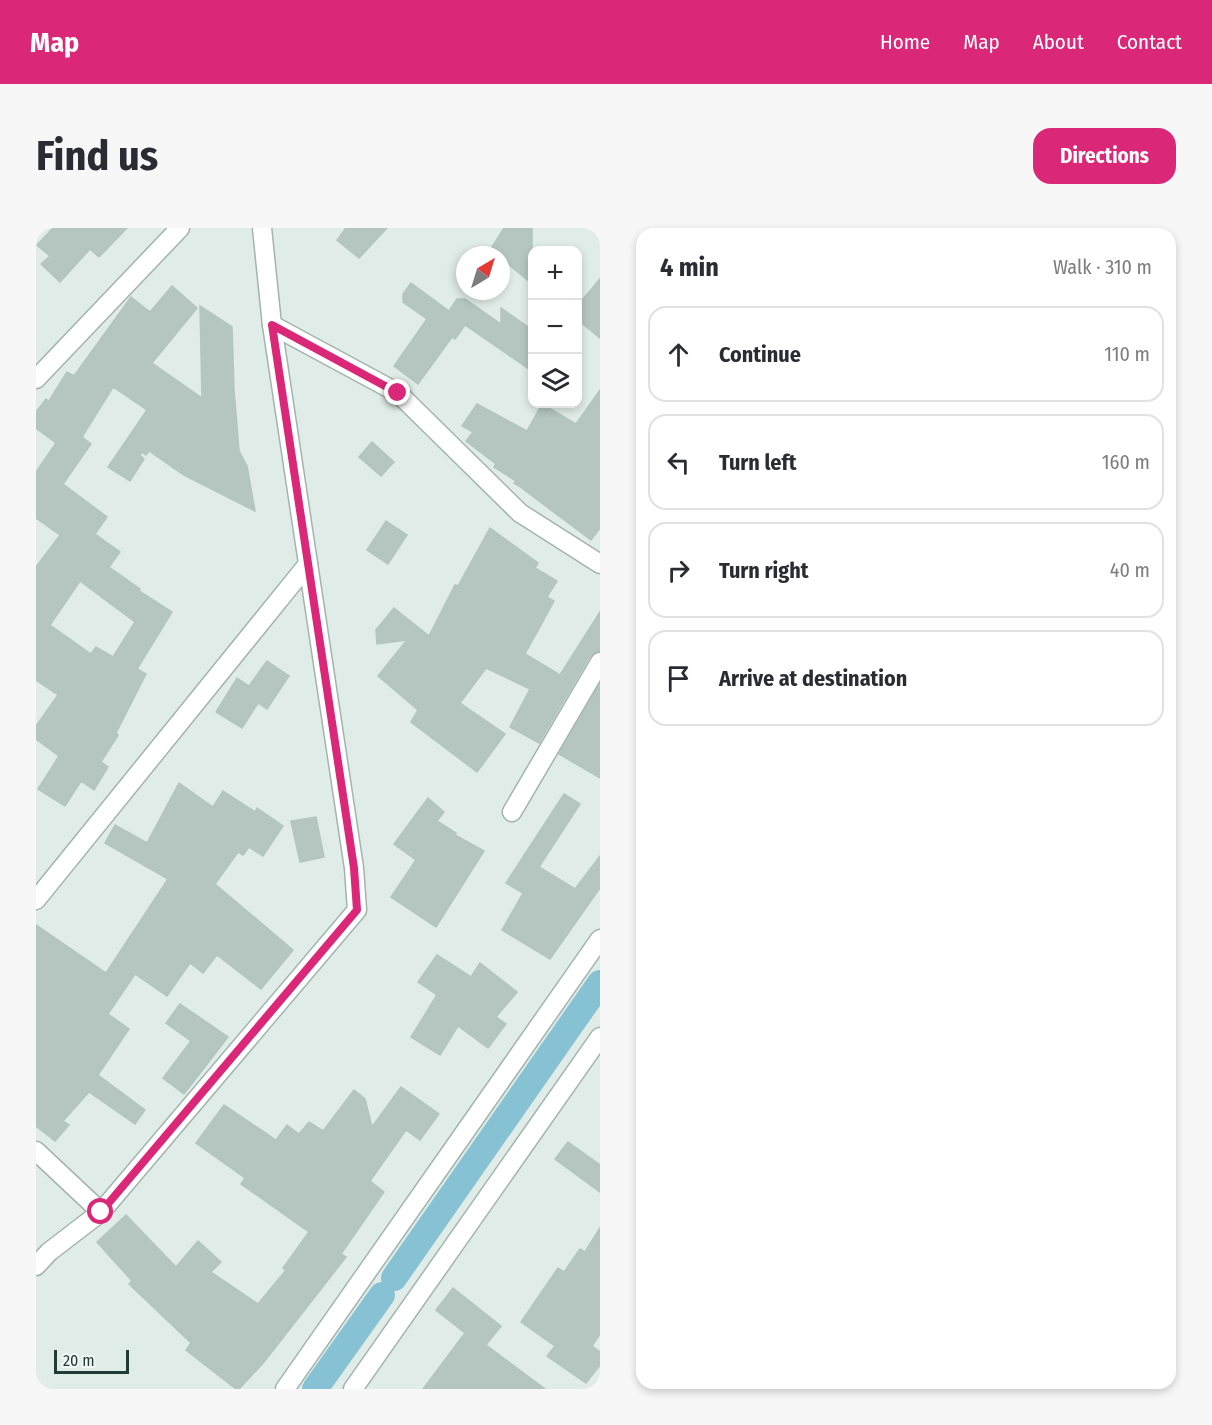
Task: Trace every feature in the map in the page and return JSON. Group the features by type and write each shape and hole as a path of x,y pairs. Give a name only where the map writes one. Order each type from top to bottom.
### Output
{"street":[{"path":"36,379 180,228"},
{"path":"36,1266 49,1252 101,1212 357,910 354,868 272,325 262,228"},
{"path":"272,325 398,393 520,513 600,564"},
{"path":"36,900 308,564"},
{"path":"512,812 600,662"},
{"path":"285,1389 600,939"},
{"path":"353,1389 600,1037"},
{"path":"36,1151 101,1212"}],"building":[{"path":"53,228 127,228 99,257 90,249 60,282 41,264 50,256 37,245"},
{"path":"346,228 387,228 359,258 337,240"},
{"path":"504,228 532,228 532,246 528,246 528,281 510,266 510,246 493,246"},
{"path":"600,279 600,338 582,323 582,300"},
{"path":"411,283 449,311 456,300 466,300 501,324 501,308 528,327 528,368 465,325 455,339 452,337 418,384 394,366 427,319 403,302 403,294"},
{"path":"172,286 197,308 152,363 202,398 200,306 232,327 239,451 247,466 255,511 184,475 149,451 146,455 141,452 140,455 144,459 130,481 108,467 147,410 113,387 82,437 91,444 63,484 107,517 95,534 120,552 109,567 140,589 139,591 172,612 137,669 146,674 116,733 118,735 101,762 108,767 94,790 81,781 65,806 38,789 59,756 36,739 36,726 58,695 36,680 36,567 60,535 36,518 36,472 56,443 36,428 36,412 46,399 49,401 67,372 74,376 131,297 150,312","holes":["80,581 135,622 113,657 96,647 91,654 50,625"]},
{"path":"600,390 600,528 591,540 514,483 516,481 494,467 496,464 466,441 473,432 462,426 477,404 527,431 540,408 549,408 576,424"},
{"path":"372,442 394,462 381,476 359,457"},
{"path":"386,521 407,535 388,564 367,550"},
{"path":"490,528 538,563 535,568 557,581 547,597 554,601 525,654 560,675 600,612 600,651 590,656 539,743 510,727 530,689 486,668 460,703 505,734 477,772 411,722 418,710 378,676 407,640 377,644 376,630 394,608 429,636 455,585 458,586"},
{"path":"267,661 289,676 267,709 258,703 242,728 216,712 237,678 249,686"},
{"path":"600,684 600,778 559,754"},
{"path":"179,783 213,807 223,791 255,812 257,808 283,826 263,856 249,847 243,855 238,852 215,884 293,950 261,989 217,955 203,973 190,963 167,996 135,974 108,1014 129,1029 98,1075 145,1110 135,1124 89,1092 63,1121 69,1125 55,1141 36,1126 36,925 106,973 168,879 105,843 115,825 147,843"},
{"path":"564,794 580,804 539,867 575,889 600,856 600,888 550,959 502,930 523,893 506,883"},
{"path":"428,798 444,812 437,821 456,833 455,835 484,851 436,927 391,897 416,860 394,844"},
{"path":"316,817 324,857 300,862 291,821"},
{"path":"437,955 471,977 480,963 517,992 496,1017 506,1024 488,1048 458,1026 440,1055 411,1037 437,995 418,982"},
{"path":"180,1004 228,1037 184,1094 163,1078 191,1041 166,1023"},
{"path":"401,1087 439,1114 420,1140 406,1130 370,1181 384,1192 341,1254 346,1257 264,1362 239,1389 236,1389 186,1350 191,1343 129,1284 132,1281 97,1242 126,1215 176,1267 198,1241 221,1262 211,1272 258,1304 286,1270 283,1268 309,1232 241,1184 245,1178 196,1143 224,1105 276,1140 287,1125 299,1134 309,1122 323,1131 354,1090 365,1099 372,1127"},
{"path":"568,1142 600,1165 600,1192 555,1159"},
{"path":"600,1228 600,1334 592,1346 600,1352 600,1365 586,1383 547,1356 555,1346 521,1322 558,1268 564,1272 580,1249 585,1252"},
{"path":"453,1288 501,1326 486,1345 545,1389 423,1389 465,1333 436,1310"}],"waterway":[{"path":"394,1278 600,983"},
{"path":"315,1389 382,1295"}],"route":[{"path":"101,1212 357,910 354,868 272,325 398,393"}]}
